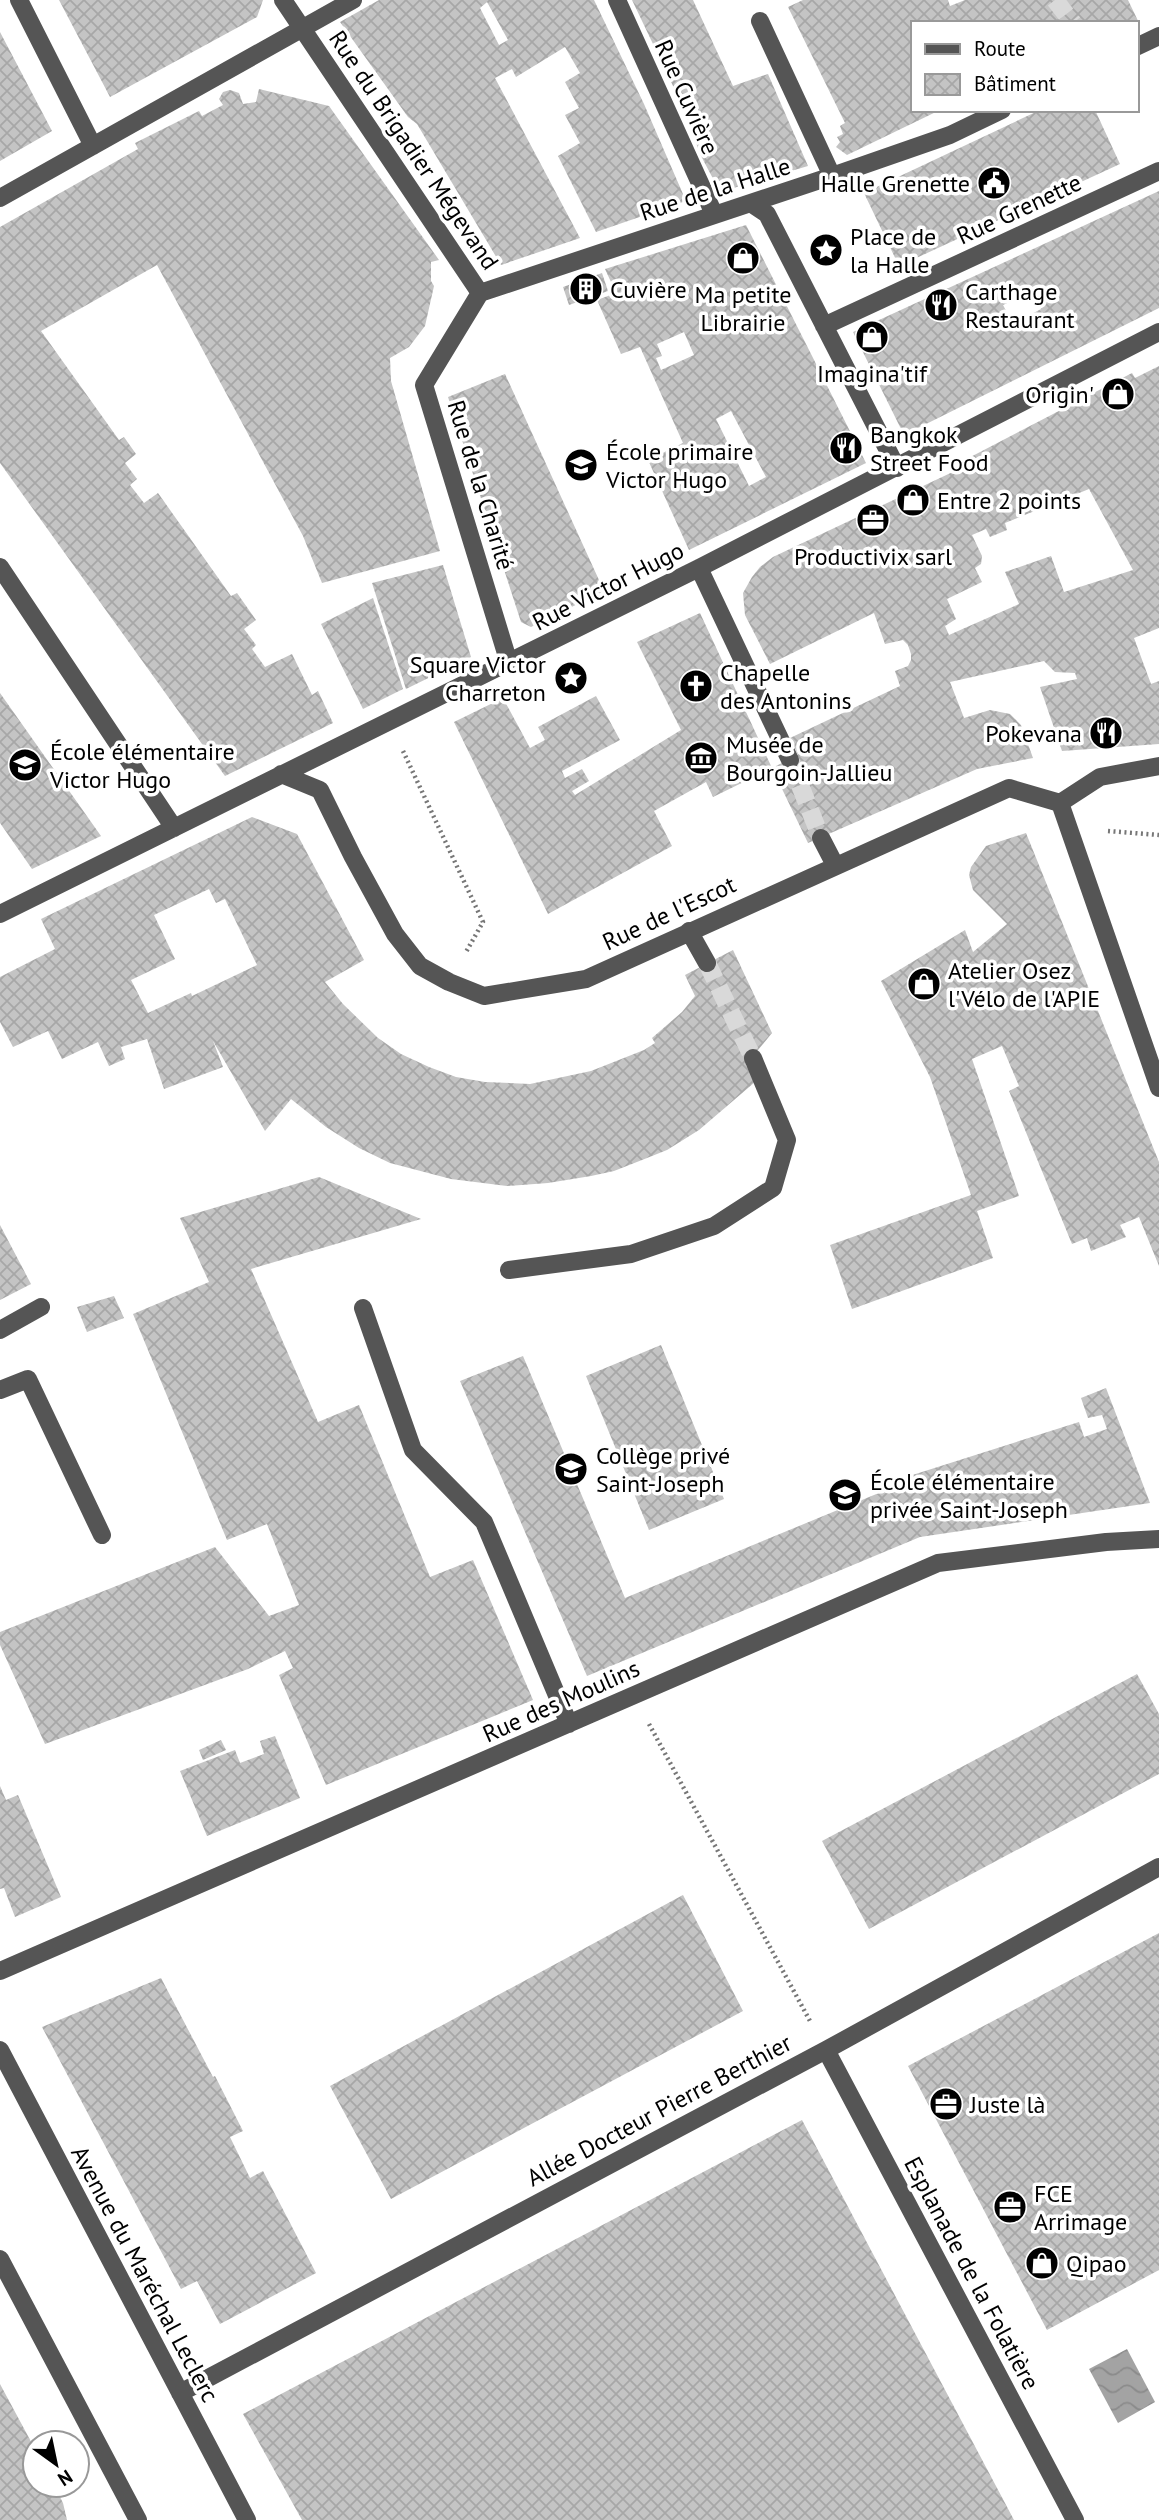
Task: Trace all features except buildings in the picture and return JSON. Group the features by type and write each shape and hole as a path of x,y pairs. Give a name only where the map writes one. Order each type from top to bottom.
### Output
{"street":[{"path":"19,0 93,146"},
{"name":"Rue du Brigadier Mégevand","path":"284,0 480,293"},
{"path":"0,198 353,0"},
{"name":"Rue Cuvière","path":"619,5 714,214"},
{"path":"760,21 832,176"},
{"path":"1138,46 1159,36"},
{"name":"Rue de la Halle","path":"480,293 950,135 998,112"},
{"name":"Rue Grenette","path":"824,326 1159,171"},
{"path":"751,204 767,214 897,468"},
{"name":"Rue de la Charité","path":"480,293 424,384 509,663"},
{"name":"Rue Victor Hugo","path":"0,914 699,568 1159,332"},
{"path":"0,567 174,828"},
{"path":"699,568 790,760"},
{"path":"1159,766 1100,777 1060,803 1159,1088"},
{"name":"Rue de l'Escot","path":"281,774 320,790 395,934 420,966 449,982 484,996 586,979 1009,788 1060,803"},
{"path":"821,838 835,865"},
{"path":"689,931 707,963"},
{"path":"509,1270 631,1254 713,1226 773,1188 787,1140 752,1058"},
{"path":"0,1330 41,1307"},
{"path":"363,1308 413,1450 484,1522 569,1724"},
{"path":"0,1390 28,1379 102,1535"},
{"name":"Rue des Moulins","path":"0,1971 938,1563 1106,1542 1159,1539"},
{"name":"Allée Docteur Pierre Berthier","path":"180,2393 826,2049 1159,1867"},
{"name":"Esplanade de la Folatière","path":"826,2049 1075,2520"},
{"name":"Avenue du Maréchal Leclerc","path":"0,2050 247,2520"},
{"path":"0,2259 138,2520"}],"path":[{"path":"389,722 483,922 449,982"},
{"path":"1069,828 1159,835"},
{"path":"633,1696 826,2049"}],"water":[{"path":"1127,2349 1155,2402 1118,2423 1089,2369"}],"tunnel":[{"path":"1055,0 1071,21"},
{"path":"790,760 821,838"},
{"path":"707,963 753,1058"}],"place":[{"name":"Halle Grenette","path":"994,183"},
{"name":"Place de la Halle","path":"826,250"},
{"name":"Ma petite Librairie","path":"743,258"},
{"name":"Cuvière","path":"586,289"},
{"name":"Carthage Restaurant","path":"941,305"},
{"name":"Imagina'tif","path":"872,337"},
{"name":"Origin'","path":"1118,394"},
{"name":"Bangkok Street Food","path":"846,448"},
{"name":"École primaire Victor Hugo","path":"581,465"},
{"name":"Entre 2 points","path":"913,500"},
{"name":"Productivix sarl","path":"873,520"},
{"name":"Square Victor Charreton","path":"571,678"},
{"name":"Chapelle des Antonins","path":"696,686"},
{"name":"Pokevana","path":"1106,733"},
{"name":"Musée de Bourgoin-Jallieu","path":"701,758"},
{"name":"École élémentaire Victor Hugo","path":"25,765"},
{"name":"Atelier Osez l'Vélo de l'APIE","path":"924,984"},
{"name":"Collège privé Saint-Joseph","path":"571,1469"},
{"name":"École élémentaire privée Saint-Joseph","path":"845,1495"},
{"name":"Juste là","path":"946,2104"},
{"name":"FCE Arrimage","path":"1010,2207"},
{"name":"Qipao","path":"1042,2263"}]}
